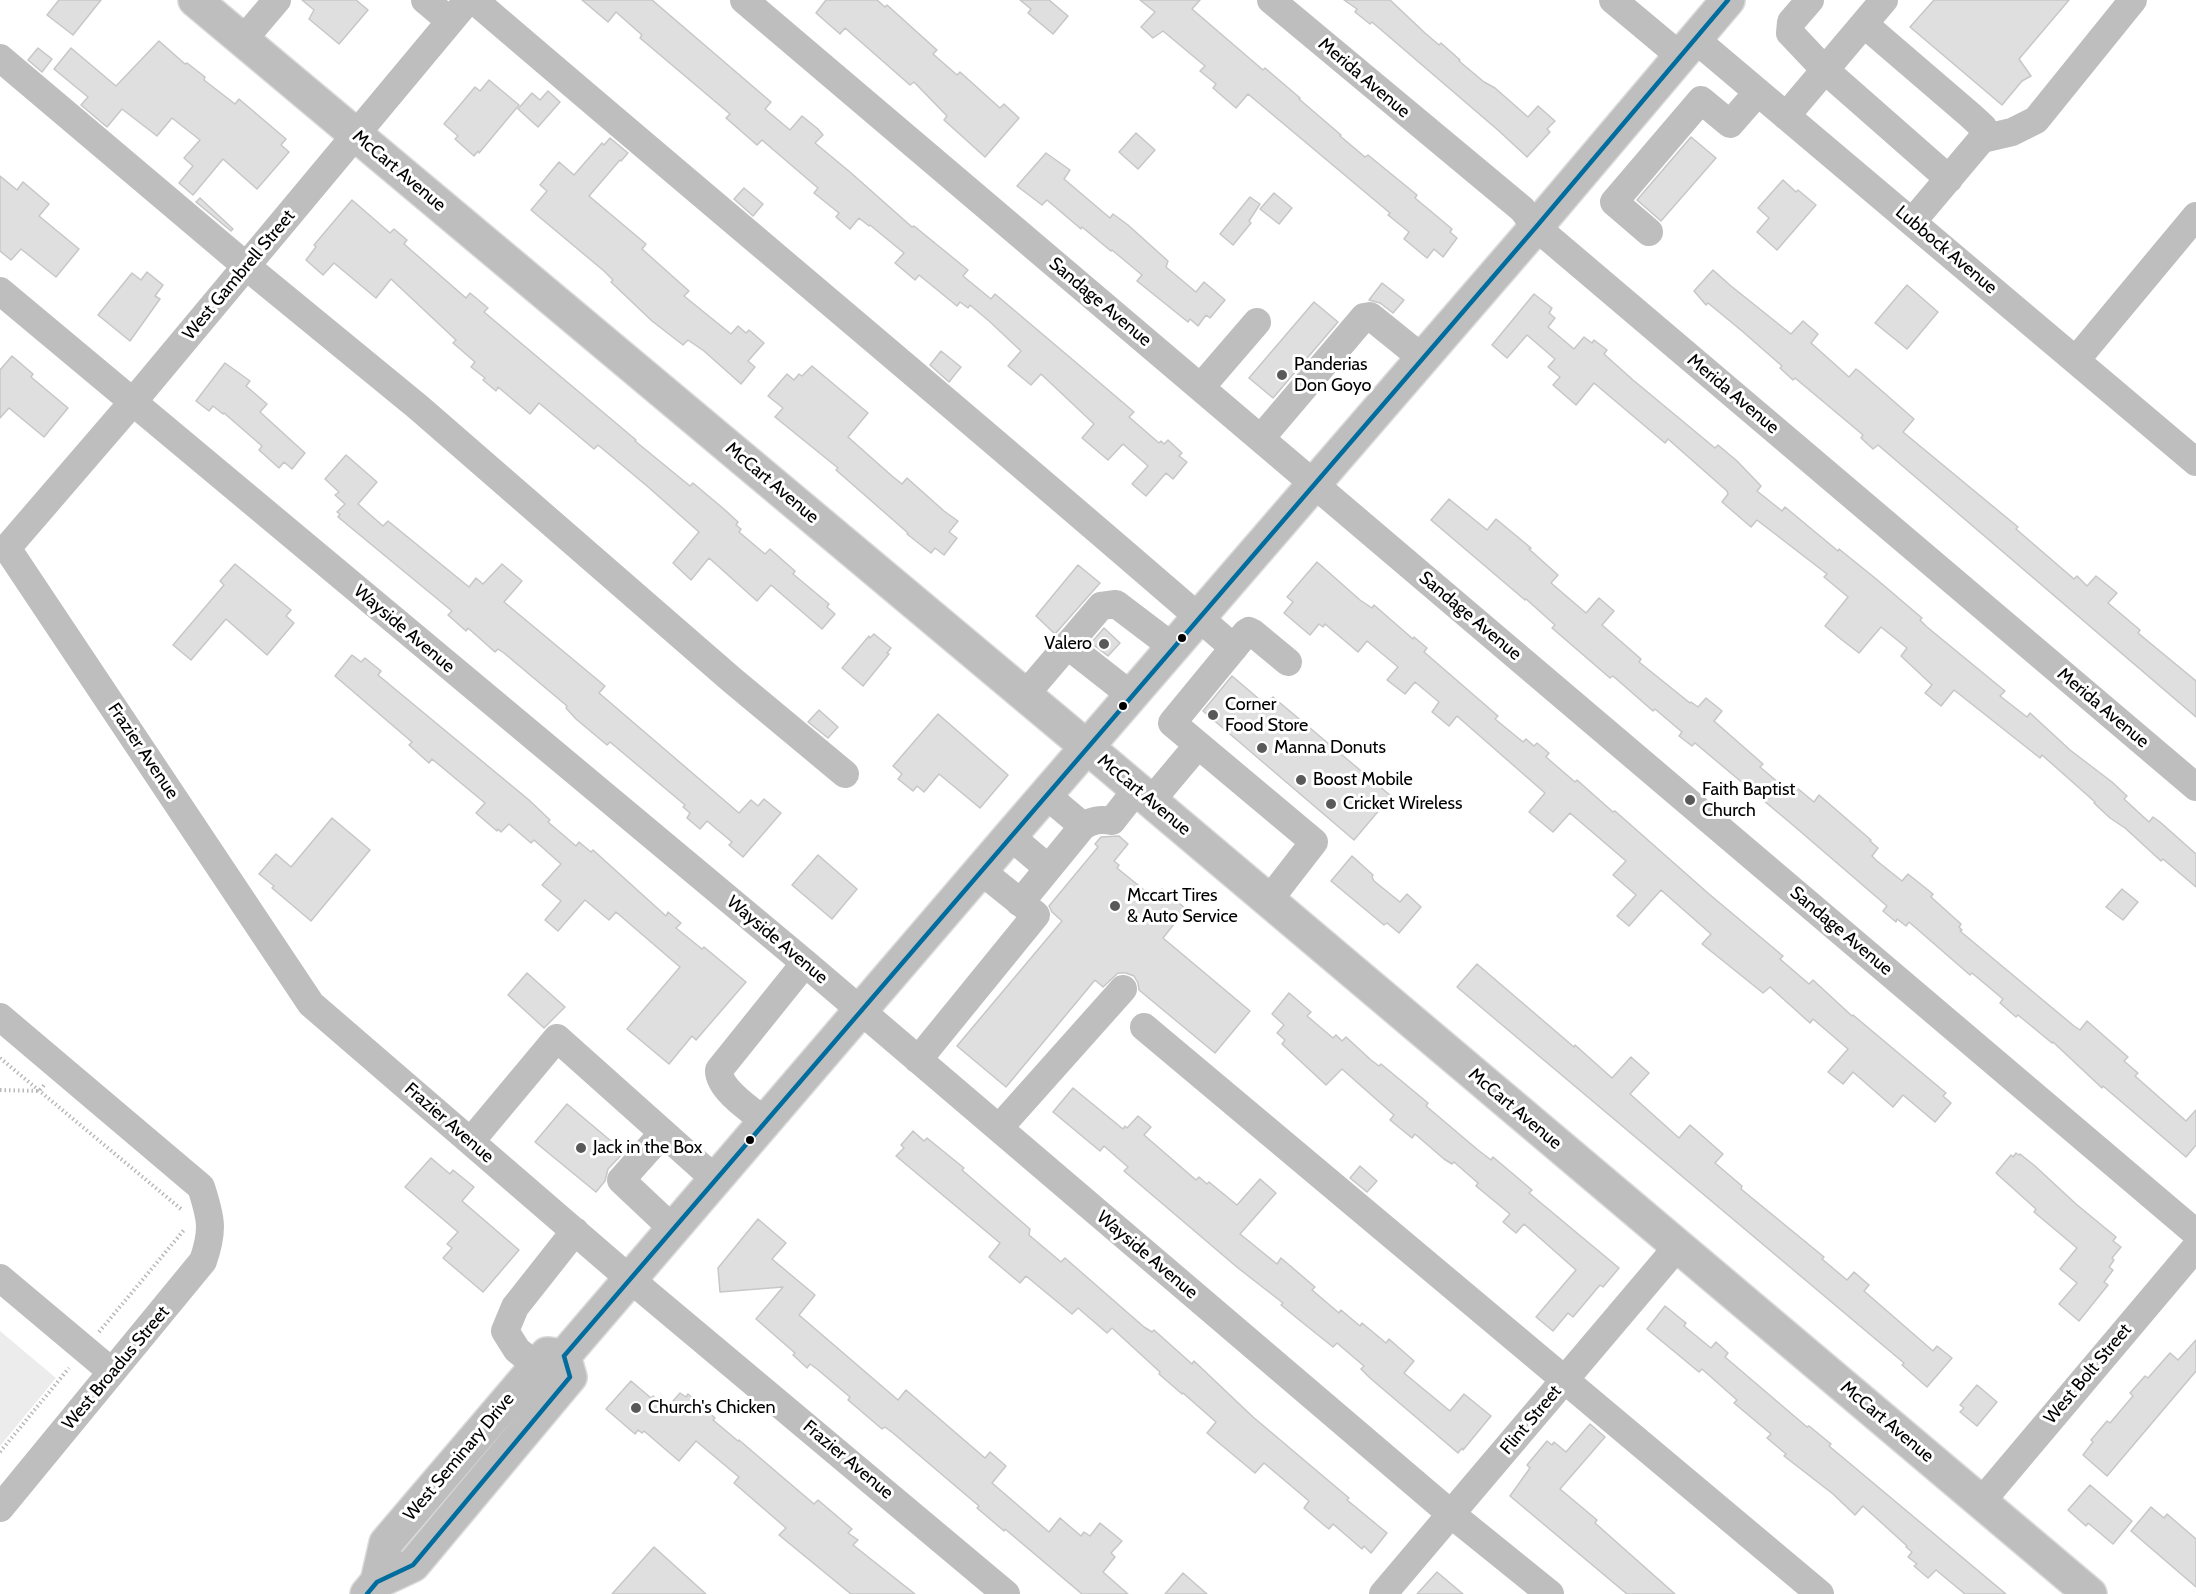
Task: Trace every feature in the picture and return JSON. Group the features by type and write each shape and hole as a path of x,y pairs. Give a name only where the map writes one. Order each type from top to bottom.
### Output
{"main road":[{"name":"McCart Avenue","path":"195,0 1269,900 2090,1594"},
{"name":"West Seminary Drive","path":"372,1588 386,1544 554,1370 1010,836 1581,175 1728,0"}],"street":[{"path":"243,40 277,0"},
{"path":"425,0 459,10"},
{"path":"474,0 892,353 1234,648"},
{"name":"Sandage Avenue","path":"744,0 2196,1233"},
{"name":"Merida Avenue","path":"1271,0 1522,209 1536,227 2196,787"},
{"name":"Lubbock Avenue","path":"1614,0 1758,92 2196,462"},
{"path":"1810,0 1791,22 1790,33 1825,70 1949,179"},
{"path":"1982,139 2012,132 2036,120 2133,0"},
{"path":"1786,116 1825,70 1870,9 1983,127 1982,139 1912,222"},
{"name":"West Gambrell Street","path":"8,548 132,403 459,10"},
{"path":"0,58 246,266 418,407 732,680 845,774"},
{"path":"1653,88 1687,116"},
{"path":"1614,202 1701,100 1730,124 1758,92"},
{"path":"1581,175 1649,232"},
{"path":"2076,360 2196,216"},
{"name":"Wayside Avenue","path":"0,291 805,963 1451,1514 1550,1594"},
{"path":"1261,438 1364,317 1370,316 1422,358"},
{"path":"1201,387 1257,322"},
{"name":"Frazier Avenue","path":"8,548 311,1004 575,1231 1006,1594"},
{"path":"1025,695 1101,606 1116,604 1174,648"},
{"path":"1172,723 1249,631 1288,662"},
{"path":"1067,645 1172,723 1314,842 1269,900"},
{"path":"1020,903 1083,826 1091,821 1102,819 1112,821 1198,745"},
{"path":"1046,795 1083,826"},
{"path":"1010,836 1048,868"},
{"path":"918,1060 1036,915 981,870"},
{"path":"766,1122 725,1087 719,1070 805,963"},
{"path":"999,1128 1123,989"},
{"path":"0,1017 201,1187 196,1218"},
{"path":"1144,1027 1820,1594"},
{"path":"471,1141 557,1038 716,1180"},
{"path":"663,1133 621,1180 673,1229"},
{"name":"West Broadus Street","path":"1,1506 202,1261 209,1243 196,1218"},
{"path":"554,1370 518,1350 505,1330 515,1308 575,1231"},
{"name":"Flint Street","path":"1383,1594 1678,1246"},
{"name":"West Bolt Street","path":"1981,1502 2196,1247"},
{"path":"0,1278 112,1372"}],"path":[{"path":"0,1058 196,1218 0,1452"},
{"path":"39,1091 59,1067"},
{"path":"0,1090 39,1091"}],"shaded area":[{"path":"0,1331 56,1378 0,1446"}],"building":[{"path":"59,0 101,0 73,35 47,15"},
{"path":"302,0 356,0 368,10 339,44 309,19 314,10"},
{"path":"582,0 652,0 771,102 765,109 790,130 802,116 818,129 823,135 815,143 912,227 914,226 968,270 963,276 991,299 995,294 1134,412 1129,417 1159,443 1161,441 1164,444 1168,440 1182,453 1179,456 1187,462 1173,479 1166,473 1146,496 1132,484 1148,466 1123,444 1108,460 1082,438 1094,424 1041,374 1031,385 1008,366 1021,351 989,321 970,305 968,308 960,302 957,306 919,275 915,280 895,263 904,253 870,225 859,218 850,229 836,217 839,213 814,193 818,188 762,140 757,145 726,118 730,114 640,38 642,35 616,12 608,22"},
{"path":"826,0 877,0 885,7 887,5 937,50 933,54 957,75 960,72 1000,108 1004,104 1019,118 985,157 944,120 947,116 914,82 910,85 845,28 840,34 816,13"},
{"path":"1020,0 1049,0 1068,16 1053,34 1028,13 1031,9"},
{"path":"1140,0 1200,0 1192,9 1263,70 1265,68 1365,157 1368,155 1417,195 1415,198 1452,229 1450,232 1457,238 1443,257 1434,249 1427,258 1404,239 1409,232 1388,215 1390,213 1248,94 1236,108 1213,88 1216,84 1200,71 1205,66 1163,31 1153,38 1141,27 1155,12"},
{"path":"1344,0 1390,0 1439,45 1441,43 1459,61 1528,117 1538,106 1555,121 1547,129 1550,132 1527,157 1372,22 1370,24 1355,12 1357,9"},
{"path":"1934,0 2069,0 2019,59 2031,76 2022,81 2002,105 1910,27"},
{"path":"159,41 235,104 239,99 286,139 281,145 289,152 257,189 223,159 193,195 179,183 193,166 184,158 200,140 172,118 157,136 122,109 107,127 81,105 88,97 54,69 71,48 116,86"},
{"path":"38,48 52,59 42,72 28,60"},
{"path":"489,80 519,105 474,156 455,139 458,136 444,124 475,87 480,91"},
{"path":"548,91 560,102 538,127 518,109 532,93 540,100"},
{"path":"1136,133 1155,150 1138,169 1119,152"},
{"path":"1691,137 1716,158 1661,221 1637,200"},
{"path":"610,138 628,153 589,196 646,244 642,249 689,291 684,296 731,334 738,326 746,333 749,330 764,343 748,361 755,367 741,384 704,351 688,340 683,345 652,321 611,282 613,280 604,271 531,210 547,191 540,185 559,162 574,175 602,143 604,145"},
{"path":"1046,153 1070,170 1064,179 1110,218 1113,214 1128,225 1168,261 1166,267 1196,292 1204,282 1225,300 1210,318 1206,315 1198,326 1190,319 1188,322 1137,281 1142,275 1112,250 1082,227 1081,229 1047,200 1042,205 1017,186"},
{"path":"0,176 17,190 23,182 49,204 39,216 79,249 56,277 21,249 11,260 0,251"},
{"path":"1783,180 1816,205 1777,250 1757,232 1769,218 1758,208"},
{"path":"744,188 763,204 753,216 734,199"},
{"path":"1274,193 1292,208 1279,224 1260,209"},
{"path":"1250,197 1260,204 1249,221 1251,223 1233,245 1220,234"},
{"path":"200,198 233,229 231,231 196,202"},
{"path":"352,200 390,233 394,229 407,240 404,244 466,298 470,293 488,308 484,312 635,441 690,486 693,483 725,510 738,522 736,525 741,529 739,532 765,554 770,549 795,571 793,574 829,604 827,607 835,614 822,629 771,585 757,601 709,558 691,580 673,563 699,532 598,445 594,449 539,403 530,414 498,387 496,391 471,367 475,362 453,343 456,340 391,279 376,298 334,263 323,275 306,260 316,247 314,245"},
{"path":"1713,270 1791,334 1803,321 1818,334 1811,343 1849,377 1856,369 1914,419 1903,432 2018,527 2016,529 2074,579 2077,576 2087,586 2096,576 2117,593 2108,603 2140,630 2138,633 2196,681 2196,717 1878,445 1873,449 1861,438 1863,435 1795,378 1793,380 1780,368 1782,366 1742,331 1708,303 1706,305 1694,291"},
{"path":"147,272 163,285 155,296 160,299 130,341 98,315 132,273 141,280"},
{"path":"1382,283 1404,300 1393,313 1380,303 1369,300"},
{"path":"1907,285 1938,312 1907,349 1875,323"},
{"path":"1534,294 1552,308 1549,313 1555,318 1548,327 1574,349 1584,337 1592,343 1594,340 1607,350 1604,354 1633,380 1715,448 1718,445 1737,461 1761,486 1757,491 1782,511 1785,507 1875,578 1922,618 1920,620 1927,627 2005,691 2000,696 2027,717 2030,713 2070,750 2112,782 2127,796 2124,799 2149,822 2153,817 2196,854 2196,887 2110,818 2042,755 2040,758 1954,690 1941,706 1925,693 1932,685 1901,656 1907,648 1881,627 1859,653 1825,626 1848,597 1824,577 1827,574 1757,520 1751,527 1722,502 1728,494 1727,491 1668,439 1665,443 1594,383 1576,405 1553,385 1560,377 1548,367 1555,359 1527,335 1507,358 1492,345"},
{"path":"1314,302 1338,322 1273,398 1249,378"},
{"path":"941,351 961,367 949,382 930,365"},
{"path":"12,356 33,374 31,377 68,408 44,437 9,408 0,418 0,370"},
{"path":"225,363 250,381 246,386 267,404 260,412 305,453 292,469 284,462 279,468 259,450 262,446 224,413 213,406 209,411 196,401"},
{"path":"812,366 868,413 848,437 902,484 907,478 958,521 949,532 957,538 944,555 935,548 931,553 907,534 836,470 838,468 775,417 783,408 768,396 787,374 794,380"},
{"path":"346,455 377,482 358,504 383,526 388,521 469,587 476,578 483,584 502,564 522,581 504,602 605,686 599,693 739,813 751,800 758,806 764,799 781,813 743,857 729,845 732,842 707,821 700,829 687,818 690,813 683,807 685,805 610,742 607,745 576,719 566,708 567,706 504,653 498,649 495,652 468,628 466,631 448,615 452,611 338,517 340,514 337,512 345,504 335,495 339,492 325,479"},
{"path":"1449,499 1487,530 1496,519 1531,548 1529,549 1558,575 1551,583 1586,613 1599,598 1614,611 1602,625 1641,659 1639,662 1690,703 1698,707 1706,698 1722,711 1714,721 1763,764 1760,767 1792,794 1797,788 1814,802 1819,795 1871,840 1878,848 1872,856 1877,861 1902,881 1908,874 1933,894 1931,897 1961,924 1959,927 1962,930 1960,931 2074,1026 2080,1030 2087,1021 2128,1057 2124,1061 2138,1073 2135,1076 2186,1121 2196,1110 2196,1145 2186,1157 2103,1086 2102,1088 2053,1042 2018,1015 2016,1017 2000,1003 2003,999 1972,973 1970,975 1909,922 1906,926 1897,919 1896,922 1883,911 1887,906 1695,743 1692,746 1679,736 1682,732 1655,709 1653,711 1613,676 1610,678 1552,628 1555,625 1526,599 1431,520"},
{"path":"1317,562 1360,600 1372,608 1374,605 1413,639 1414,637 1427,648 1424,652 1498,716 1495,719 1523,742 1526,739 1534,746 1537,743 1549,753 1546,757 1575,782 1577,780 1613,812 1615,811 1783,956 1780,959 1809,984 1813,980 1852,1016 1946,1093 1943,1096 1951,1103 1935,1122 1903,1095 1893,1107 1853,1072 1843,1084 1828,1072 1848,1049 1813,1019 1810,1023 1770,987 1763,993 1702,944 1711,934 1661,890 1629,926 1617,916 1636,895 1613,875 1626,861 1570,813 1553,832 1529,812 1545,793 1457,716 1449,726 1432,712 1439,702 1415,682 1405,694 1387,680 1398,667 1367,641 1358,652 1325,624 1323,627 1319,624 1310,635 1284,613 1293,602 1287,597"},
{"path":"235,564 291,610 286,616 294,623 267,655 226,619 191,660 173,645 224,585 220,581"},
{"path":"1078,565 1100,583 1055,634 1036,616"},
{"name":"Valero","path":"1104,628 1120,643 1108,656 1091,643"},
{"path":"874,634 891,648 887,653 889,654 863,686 842,668 869,636 870,638"},
{"path":"352,655 361,662 365,658 381,671 378,675 529,800 550,820 548,822 576,846 579,842 591,852 593,850 666,916 668,912 681,923 676,928 702,949 704,947 746,982 696,1040 692,1036 669,1064 627,1029 680,967 616,912 609,920 585,900 558,931 545,920 561,901 542,885 561,864 534,840 531,843 509,824 501,832 498,829 497,831 476,813 485,803 432,759 429,763 409,745 412,742 335,676"},
{"path":"1232,676 1266,705 1273,697 1391,796 1354,840 1203,711"},
{"path":"819,710 838,727 828,738 808,722"},
{"path":"938,714 1008,775 980,808 939,774 924,792 917,786 913,791 898,779 902,774 893,766"},
{"path":"332,818 370,850 311,921 259,874 276,854 291,867"},
{"path":"1119,836 1128,844 1114,861 1119,865 1117,868 1154,898 1162,889 1186,909 1163,938 1250,1011 1215,1053 1139,990 1134,976 1118,973 1103,987 1095,980 1006,1087 957,1046 1062,921 1049,906 1098,847 1095,844 1101,837"},
{"path":"818,855 857,889 832,919 792,885"},
{"path":"1352,856 1373,875 1374,881 1400,902 1407,894 1421,907 1399,933 1387,923 1384,925 1331,881"},
{"path":"2122,889 2138,902 2123,920 2106,907"},
{"path":"1477,964 1612,1078 1631,1057 1649,1073 1630,1094 1679,1138 1690,1125 1723,1154 1715,1163 1742,1186 1741,1189 1824,1257 1822,1259 1847,1280 1854,1272 1869,1285 1864,1291 1933,1351 1937,1346 1952,1358 1927,1387 1902,1365 1904,1363 1457,987"},
{"path":"527,973 565,1007 544,1028 508,995"},
{"path":"1289,993 1311,1012 1307,1016 1333,1038 1336,1035 1342,1041 1346,1037 1371,1060 1379,1066 1381,1064 1428,1103 1426,1106 1478,1150 1491,1160 1493,1157 1532,1190 1529,1193 1619,1268 1603,1287 1600,1285 1573,1317 1568,1313 1553,1331 1536,1317 1576,1270 1524,1224 1516,1233 1503,1222 1510,1214 1476,1186 1478,1183 1454,1162 1452,1164 1444,1159 1415,1134 1412,1138 1390,1120 1394,1115 1342,1069 1326,1085 1282,1044 1285,1040 1277,1033 1284,1025 1272,1014"},
{"path":"1073,1088 1123,1129 1125,1126 1127,1128 1138,1116 1151,1127 1144,1135 1196,1180 1199,1177 1207,1184 1209,1182 1237,1205 1260,1179 1276,1193 1240,1234 1277,1264 1281,1258 1315,1287 1312,1290 1339,1313 1341,1310 1360,1326 1362,1323 1386,1343 1389,1339 1414,1361 1404,1373 1450,1411 1464,1394 1491,1416 1463,1450 1462,1448 1458,1453 1370,1378 1361,1369 1364,1366 1337,1343 1333,1347 1281,1305 1283,1303 1238,1268 1124,1171 1128,1167 1104,1146 1100,1151 1053,1112"},
{"name":"Jack in the Box","path":"567,1104 624,1152 608,1169 605,1181 596,1192 535,1142"},
{"path":"913,1131 924,1141 927,1138 964,1168 962,1170 1030,1229 1029,1235 1061,1262 1065,1258 1144,1327 1152,1332 1154,1330 1192,1364 1194,1361 1253,1417 1387,1533 1371,1553 1364,1546 1362,1549 1333,1524 1329,1529 1325,1526 1304,1508 1309,1501 1264,1463 1255,1473 1207,1433 1216,1422 1159,1374 1160,1372 1112,1328 1107,1333 1078,1308 1072,1314 1026,1276 1020,1283 989,1257 1000,1243 896,1156 904,1148 901,1145"},
{"path":"2016,1153 2035,1166 2116,1237 2113,1241 2121,1247 2112,1258 2114,1260 2109,1267 2113,1270 2104,1282 2108,1285 2079,1321 2059,1304 2077,1283 2060,1269 2077,1248 2034,1212 2036,1209 1996,1173 2011,1155 2013,1157"},
{"path":"431,1158 450,1174 453,1170 474,1187 462,1201 519,1250 483,1292 443,1258 452,1248 447,1244 458,1232 405,1187"},
{"path":"1360,1166 1377,1181 1367,1192 1350,1178"},
{"path":"758,1219 786,1243 772,1259 815,1295 799,1315 898,1400 906,1390 985,1458 990,1452 1006,1466 992,1483 1049,1532 1060,1518 1081,1536 1084,1532 1090,1536 1100,1523 1122,1541 1111,1553 1115,1557 1103,1572 1128,1594 1082,1594 977,1508 979,1506 893,1433 885,1427 882,1429 848,1400 850,1397 817,1369 810,1364 807,1368 793,1355 795,1353 756,1319 783,1287 720,1292 718,1268"},
{"path":"1665,1306 1686,1323 1684,1326 1711,1348 1716,1342 1728,1353 1725,1357 1807,1427 1809,1426 1831,1444 1829,1446 2006,1594 1965,1594 1936,1570 1928,1578 1914,1566 1917,1564 1908,1557 1912,1552 1907,1546 1863,1506 1855,1515 1833,1494 1784,1456 1786,1454 1767,1438 1771,1434 1734,1403 1737,1400 1702,1369 1699,1372 1647,1329"},
{"path":"2196,1340 2196,1371 2107,1476 2083,1455 2093,1442 2091,1440 2107,1421 2110,1423 2133,1396 2130,1393 2145,1376 2148,1378 2170,1353 2178,1360"},
{"path":"631,1381 667,1408 680,1393 686,1397 688,1394 715,1418 713,1420 814,1504 818,1500 852,1529 848,1533 858,1540 853,1545 915,1594 851,1594 779,1535 786,1528 734,1483 739,1477 696,1441 679,1461 644,1431 642,1433 638,1430 635,1434 606,1409"},
{"path":"1977,1385 1997,1402 1977,1426 1960,1412 1964,1408 1960,1405"},
{"path":"1590,1424 1605,1437 1560,1489 1597,1520 1595,1523 1675,1594 1627,1594 1510,1496 1530,1468 1527,1465 1547,1441 1552,1445 1554,1442 1566,1452"},
{"path":"2090,1485 2132,1521 2113,1544 2088,1523 2086,1526 2068,1510"},
{"path":"2151,1507 2164,1518 2167,1514 2196,1539 2196,1587 2131,1531"},
{"path":"654,1547 706,1594 612,1594"},
{"path":"1437,1572 1463,1594 1417,1594"},
{"path":"1183,1573 1207,1594 1165,1594"}],"transit line":[{"path":"564,1356 1536,227 1728,0"},
{"path":"367,1594 377,1582 413,1565 570,1377 564,1356"}],"place":[{"name":"Panderias Don Goyo","path":"1282,375"},
{"name":"Valero","path":"1104,644"},
{"name":"Corner Food Store","path":"1213,715"},
{"name":"Manna Donuts","path":"1262,748"},
{"name":"Boost Mobile","path":"1301,780"},
{"name":"Faith Baptist Church","path":"1690,800"},
{"name":"Cricket Wireless","path":"1331,804"},
{"name":"Mccart Tires & Auto Service","path":"1115,906"},
{"name":"Jack in the Box","path":"581,1148"},
{"name":"Church's Chicken","path":"636,1408"}]}
